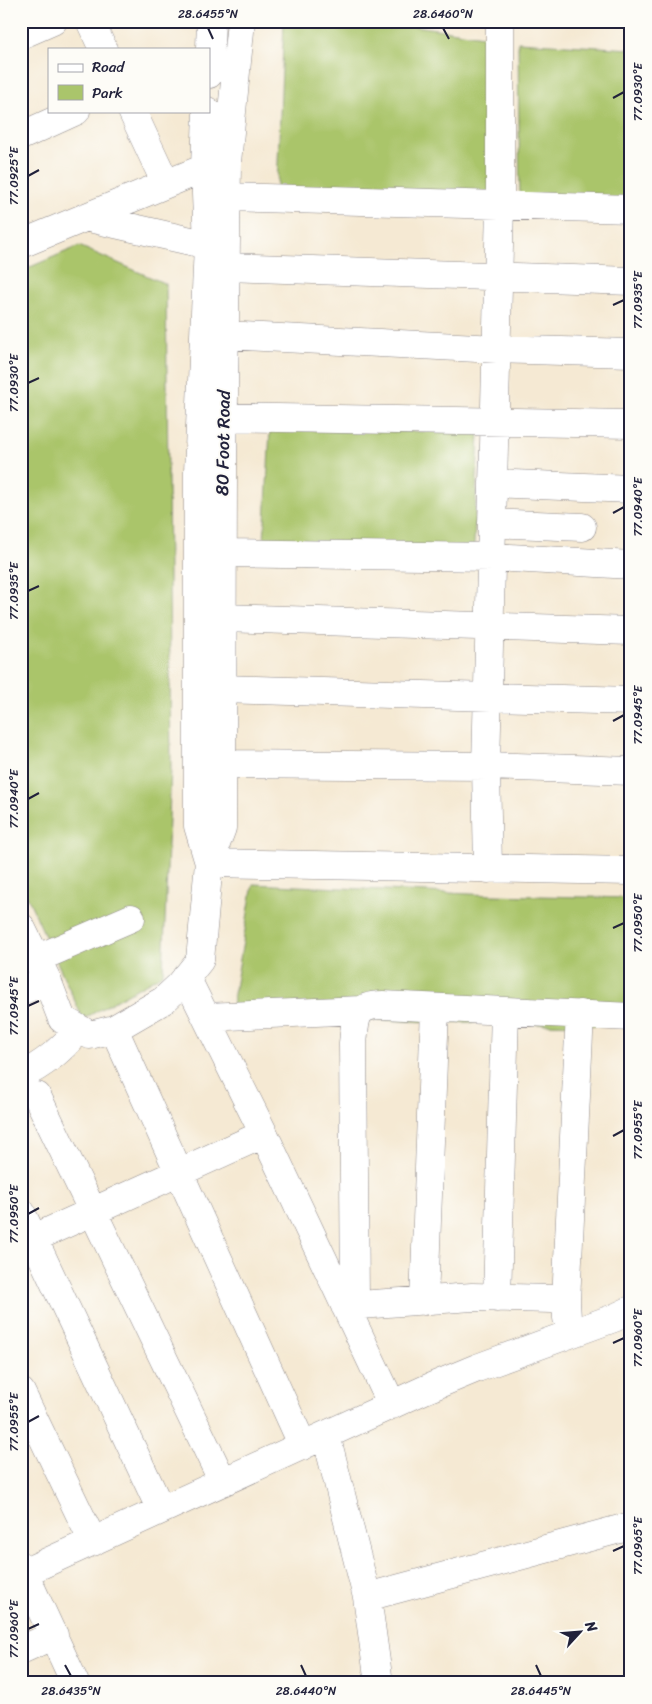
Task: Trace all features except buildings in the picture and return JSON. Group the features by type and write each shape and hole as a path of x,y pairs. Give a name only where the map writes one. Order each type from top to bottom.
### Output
{"street":[{"path":"21,35 53,21"},
{"path":"90,21 103,48"},
{"path":"210,48 211,21"},
{"name":"80 Foot Road","path":"209,863 198,826 210,472 220,252 227,197 216,165 241,21"},
{"path":"488,869 486,766 500,206 500,21"},
{"path":"21,136 74,112"},
{"path":"132,112 166,184"},
{"name":"80 Foot Road","path":"193,968 209,863 222,828 222,553 210,472 224,416 224,335 216,165 207,112"},
{"path":"21,244 216,165"},
{"path":"227,197 631,209"},
{"path":"85,218 220,252 498,277 631,281"},
{"path":"224,335 496,349 631,353"},
{"path":"224,416 631,424"},
{"path":"493,483 631,489"},
{"path":"582,563 583,487"},
{"path":"492,523 582,527"},
{"path":"222,553 492,557 631,565"},
{"path":"222,618 631,631"},
{"path":"221,689 631,701"},
{"path":"221,764 486,766 631,771"},
{"path":"209,863 631,871"},
{"path":"21,991 41,970 131,918"},
{"path":"21,927 62,1019 90,1034 114,1029 164,1000 193,968"},
{"path":"193,968 206,1017 350,1306 392,1405"},
{"path":"206,1017 361,1010 370,1005 631,1017"},
{"path":"424,1301 435,1008"},
{"path":"350,1306 353,1043 355,1021 361,1010"},
{"path":"498,1298 504,1011"},
{"path":"568,1334 566,1301 580,1014"},
{"path":"80,1029 53,1056 29,1086 93,1211 223,1482"},
{"path":"114,1029 178,1172 315,1440 367,1597 379,1683"},
{"path":"28,1242 264,1134"},
{"path":"21,1212 28,1242 162,1510"},
{"path":"350,1306 472,1297 566,1301"},
{"path":"75,1683 54,1635 22,1571 93,1542 477,1368 631,1310"},
{"path":"21,1392 93,1542"},
{"path":"367,1597 631,1526"},
{"path":"21,1650 54,1635"}],"green space":[{"path":"284,21 382,21 490,37 493,209 276,210"},
{"path":"518,42 631,49 631,218 520,212"},
{"path":"79,246 166,284 171,767 163,974 83,1019 21,883 21,271"},
{"path":"270,430 479,432 473,566 263,560"},
{"path":"253,884 492,895 631,898 631,1026 401,1021 231,1011"}]}
